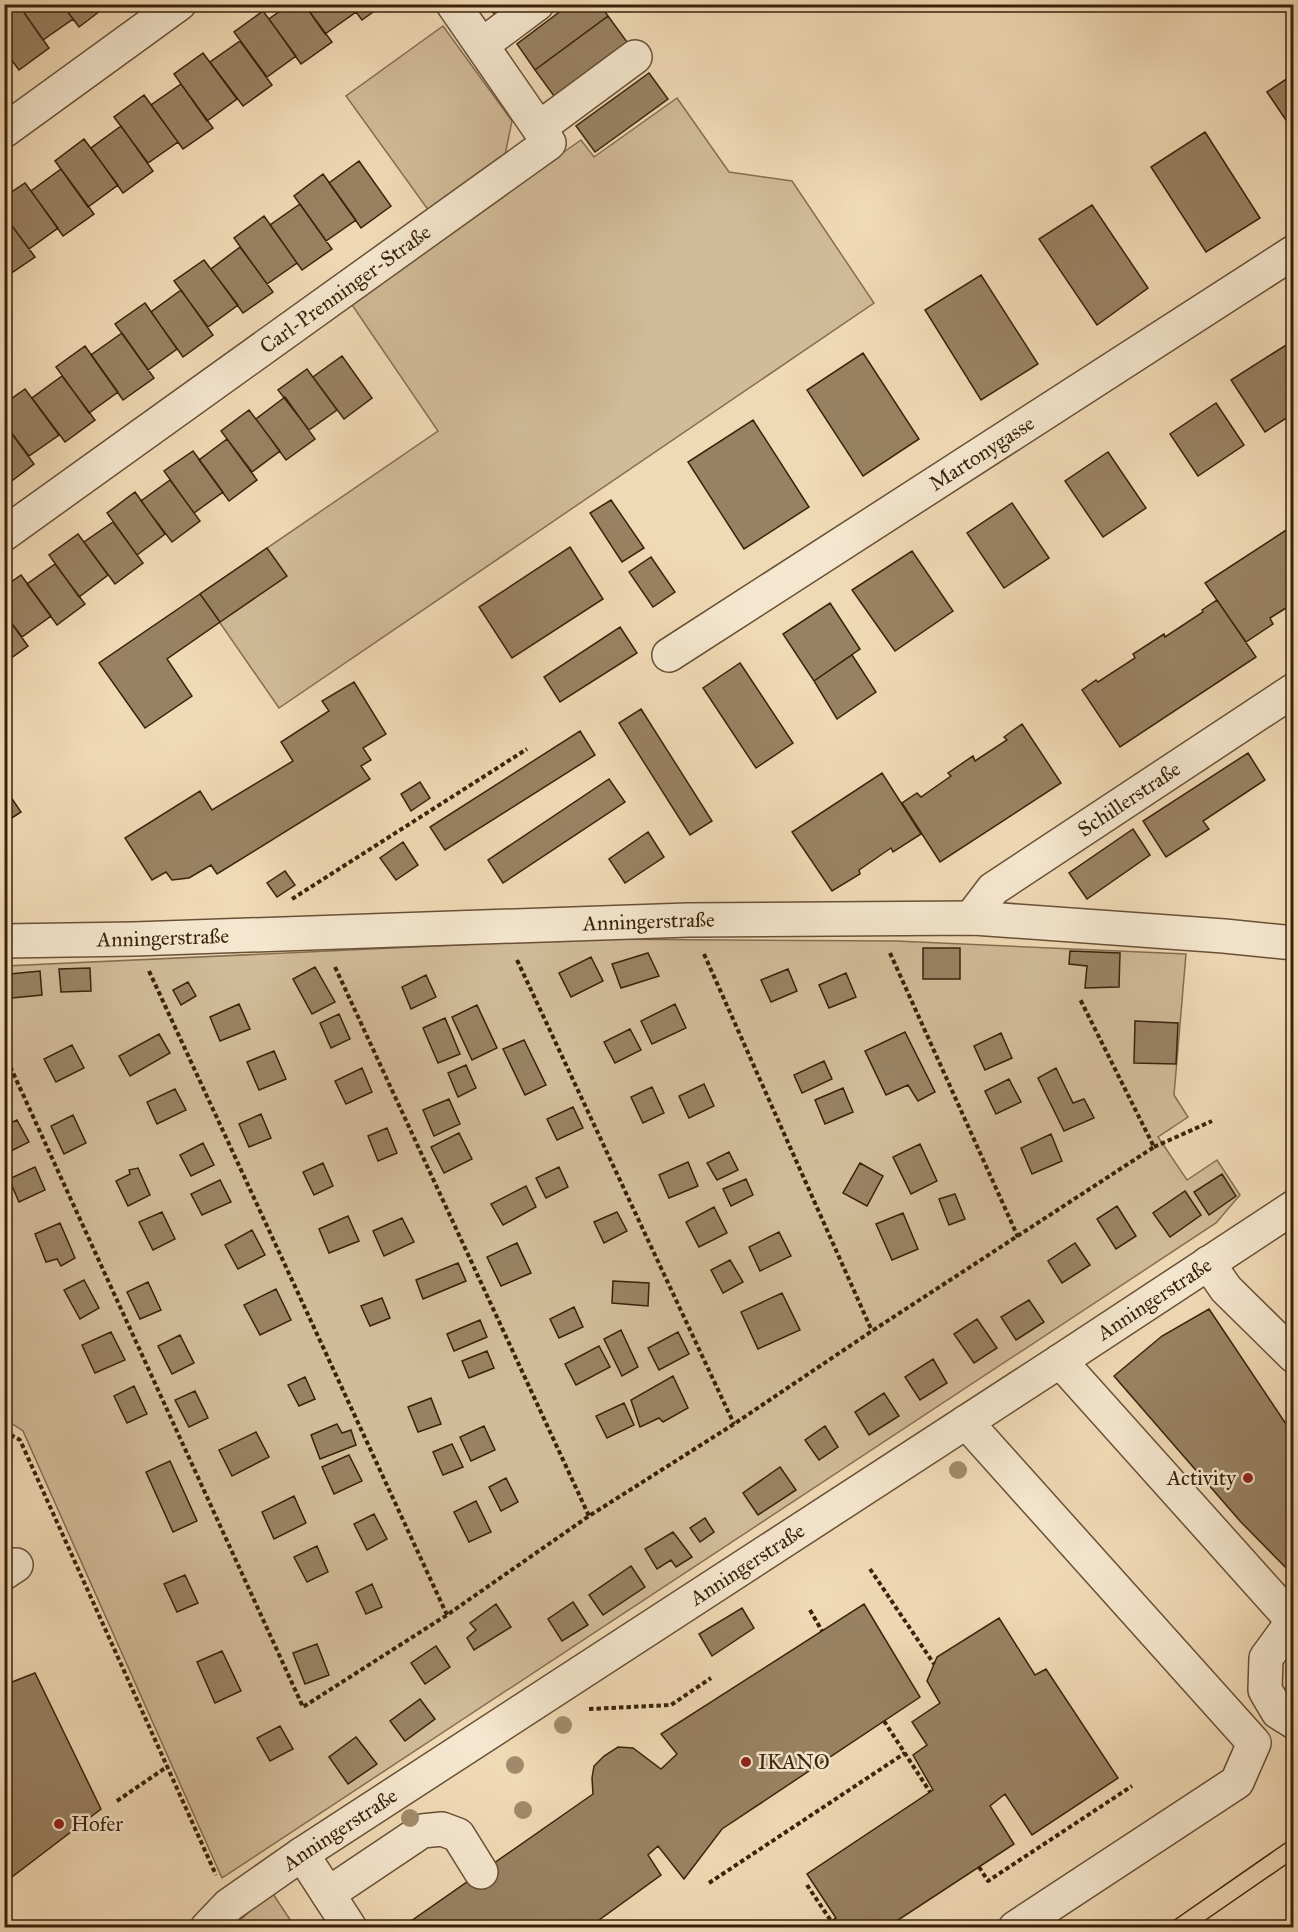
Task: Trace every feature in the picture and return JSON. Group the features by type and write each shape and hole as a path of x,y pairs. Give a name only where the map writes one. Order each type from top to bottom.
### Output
{"street":[{"path":"4,131 179,4"},
{"path":"453,4 539,128 635,57"},
{"path":"482,45 537,4"},
{"name":"Carl-Prenninger-Straße","path":"4,534 549,143 539,128"},
{"name":"Martonygasse","path":"669,655 1293,252"},
{"name":"Schillerstraße","path":"974,918 977,910 993,889 1293,690"},
{"name":"Anningerstraße","path":"4,941 134,939 688,920 974,918 1293,943"},
{"name":"Anningerstraße","path":"218,1916 302,1854 1293,1207"},
{"path":"1208,1263 1226,1289 1293,1356"},
{"path":"1060,1361 1293,1621 1266,1659 1265,1690 1278,1712 1293,1722"},
{"path":"966,1422 1254,1743 1237,1782 1015,1928"},
{"path":"328,1894 422,1831 442,1829 458,1835 481,1872"},
{"path":"302,1854 350,1928"}],"path":[{"path":"291,900 527,749"},
{"path":"874,918 1018,1237"},
{"path":"688,920 872,1331"},
{"path":"501,926 734,1424"},
{"path":"319,932 589,1516"},
{"path":"134,939 447,1616"},
{"path":"1080,999 1154,1147"},
{"path":"4,1053 303,1707 447,1616 589,1516 734,1424 1154,1147 1212,1121"},
{"path":"4,1431 20,1440 168,1766 218,1916"},
{"path":"870,1569 934,1664"},
{"path":"810,1610 822,1631"},
{"path":"563,1684 587,1709 671,1705 711,1678"},
{"path":"884,1721 930,1792"},
{"path":"709,1883 905,1753"},
{"path":"117,1801 168,1766"},
{"path":"979,1867 988,1881 1132,1786"},
{"path":"807,1885 831,1921"}],"shaded area":[{"path":"443,26 512,121 505,155 429,211 346,96"},
{"path":"677,98 729,172 792,181 874,303 279,708 200,594 438,431 350,302 581,140 594,157"},
{"path":"588,939 896,941 1186,954 1174,1095 1188,1117 1158,1137 1187,1180 1217,1160 1240,1195 1216,1223 222,1878 23,1431 5,1419 5,966"},
{"path":"271,1891 295,1927 232,1928"}],"building":[{"path":"18,4 49,48 19,70 4,50 4,12"},
{"path":"18,4 62,4 73,19 43,40"},
{"path":"62,4 108,4 108,5 79,27"},
{"path":"290,4 304,4 332,42 301,64 269,19"},
{"path":"304,4 350,4 356,12 325,34"},
{"path":"350,4 384,4 362,20"},
{"path":"487,4 510,4 495,15"},
{"path":"570,4 600,4 608,16 535,70 517,44"},
{"path":"263,11 296,56 267,77 234,32"},
{"path":"608,16 627,42 554,96 535,70"},
{"path":"240,41 272,85 243,106 210,62"},
{"path":"203,53 237,99 207,121 174,74"},
{"path":"649,73 668,99 595,152 576,126"},
{"path":"1294,74 1294,132 1267,92"},
{"path":"181,84 213,128 183,149 151,105"},
{"path":"144,95 178,142 148,163 114,117"},
{"path":"121,126 153,171 123,193 91,148"},
{"path":"1205,132 1260,218 1206,252 1151,167"},
{"path":"84,139 118,185 88,207 55,161"},
{"path":"359,161 391,206 361,228 329,183"},
{"path":"61,169 94,214 63,236 31,191"},
{"path":"323,174 356,220 326,241 294,196"},
{"path":"25,183 58,228 29,249 4,215 4,197"},
{"path":"300,204 332,249 302,270 270,225"},
{"path":"1092,205 1148,288 1097,325 1039,239"},
{"path":"4,215 35,257 4,278"},
{"path":"264,216 297,263 267,284 234,238"},
{"path":"240,247 273,292 243,313 211,269"},
{"path":"204,260 238,305 208,327 174,281"},
{"path":"981,275 1038,364 981,400 925,310"},
{"path":"181,290 213,335 183,357 151,312"},
{"path":"145,303 177,349 148,370 115,324"},
{"path":"122,333 154,378 123,400 91,355"},
{"path":"1294,340 1294,413 1265,432 1231,380"},
{"path":"85,346 118,392 89,413 56,367"},
{"path":"863,353 919,439 863,476 807,390"},
{"path":"342,356 372,398 344,419 313,377"},
{"path":"307,369 337,410 309,430 278,390"},
{"path":"62,376 95,420 65,442 32,398"},
{"path":"25,389 59,435 29,456 4,423 4,404"},
{"path":"285,397 315,439 286,460 256,419"},
{"path":"1216,403 1244,445 1198,476 1170,434"},
{"path":"249,410 280,451 252,472 221,431"},
{"path":"753,420 809,507 744,549 688,462"},
{"path":"4,423 34,464 5,486 4,485"},
{"path":"227,439 257,480 229,501 199,460"},
{"path":"193,451 223,492 194,513 164,471"},
{"path":"1108,452 1146,508 1103,537 1065,481"},
{"path":"170,480 200,521 172,542 141,501"},
{"path":"135,492 165,534 137,555 107,513"},
{"path":"611,500 644,548 622,562 590,513"},
{"path":"1012,503 1049,558 1004,588 967,533"},
{"path":"113,522 143,563 115,584 84,542"},
{"path":"1294,525 1294,603 1270,618 1273,624 1246,642 1205,583"},
{"path":"78,534 108,575 79,597 49,555"},
{"path":"570,547 603,599 512,658 479,607"},
{"path":"267,548 287,576 220,622 200,594"},
{"path":"912,551 953,611 895,651 852,590"},
{"path":"651,557 675,592 653,607 629,572"},
{"path":"55,564 85,604 57,625 27,584"},
{"path":"21,575 51,616 22,637 4,613 4,587"},
{"path":"200,594 220,622 167,659 192,696 145,728 99,663"},
{"path":"1217,600 1256,657 1120,747 1082,690 1135,658 1133,654 1164,634 1165,637"},
{"path":"830,603 860,649 814,681 783,634"},
{"path":"4,613 28,646 4,663"},
{"path":"620,627 637,653 560,702 544,677"},
{"path":"852,655 876,692 837,719 814,681"},
{"path":"740,663 793,743 756,768 703,688"},
{"path":"354,682 386,734 363,748 371,760 361,766 370,779 217,874 211,865 189,878 172,880 166,872 152,880 125,838 200,791 212,810 293,761 281,742 329,711 322,701"},
{"path":"641,709 712,821 690,835 619,723"},
{"path":"1022,724 1061,783 940,862 902,803 917,793 921,797 951,776 948,773 973,756 975,761 1007,740 1004,737"},
{"path":"580,731 595,755 445,850 430,827"},
{"path":"1248,753 1265,780 1203,821 1209,829 1166,857 1143,821"},
{"path":"882,773 921,834 893,852 891,848 859,870 860,874 832,891 792,832"},
{"path":"609,779 625,802 503,883 488,860"},
{"path":"420,782 430,798 411,811 401,794"},
{"path":"4,787 21,812 4,823"},
{"path":"1133,829 1150,855 1087,899 1069,873"},
{"path":"648,832 664,857 625,883 609,859"},
{"path":"403,842 418,865 396,880 380,858"},
{"path":"285,871 295,885 277,897 267,883"},
{"path":"923,948 960,948 960,979 923,979"},
{"path":"1070,951 1120,953 1119,987 1085,988 1087,966 1069,964"},
{"path":"648,953 659,976 621,988 612,964"},
{"path":"591,957 603,981 571,997 559,973"},
{"path":"315,967 335,1002 312,1014 293,979"},
{"path":"90,968 91,991 61,992 59,969"},
{"path":"788,969 797,991 771,1002 761,980"},
{"path":"40,971 42,995 12,998 10,974"},
{"path":"846,973 856,997 829,1008 819,985"},
{"path":"426,975 436,997 411,1009 402,987"},
{"path":"188,982 196,996 181,1005 173,990"},
{"path":"239,1004 250,1029 220,1041 210,1017"},
{"path":"675,1004 686,1028 652,1044 641,1021"},
{"path":"477,1005 497,1048 472,1060 452,1017"},
{"path":"339,1014 350,1039 331,1048 320,1023"},
{"path":"445,1018 460,1054 438,1063 423,1028"},
{"path":"1135,1021 1178,1023 1176,1064 1134,1063"},
{"path":"630,1029 641,1050 615,1063 604,1042"},
{"path":"905,1032 935,1092 918,1101 908,1085 886,1095 865,1051"},
{"path":"1001,1033 1012,1058 985,1070 974,1046"},
{"path":"159,1034 170,1053 130,1076 119,1056"},
{"path":"524,1040 546,1085 525,1095 503,1049"},
{"path":"72,1045 84,1068 56,1082 44,1059"},
{"path":"274,1051 286,1079 259,1090 247,1062"},
{"path":"824,1061 832,1079 802,1093 794,1075"},
{"path":"466,1065 476,1088 458,1097 448,1073"},
{"path":"362,1068 372,1092 346,1104 335,1081"},
{"path":"1056,1068 1073,1103 1084,1099 1094,1118 1064,1131 1038,1078"},
{"path":"1009,1079 1021,1102 996,1114 985,1091"},
{"path":"704,1084 714,1106 689,1118 679,1096"},
{"path":"652,1087 664,1113 643,1123 631,1097"},
{"path":"843,1088 853,1112 825,1124 815,1100"},
{"path":"175,1089 186,1110 157,1124 147,1102"},
{"path":"449,1099 460,1124 434,1136 423,1110"},
{"path":"573,1107 583,1128 557,1140 547,1119"},
{"path":"261,1114 271,1138 249,1147 239,1124"},
{"path":"73,1115 86,1143 64,1154 51,1126"},
{"path":"17,1120 29,1142 5,1154 4,1126"},
{"path":"387,1128 397,1153 378,1161 368,1136"},
{"path":"459,1133 472,1159 444,1173 431,1147"},
{"path":"1051,1134 1062,1161 1032,1174 1021,1148"},
{"path":"203,1143 214,1165 191,1176 180,1155"},
{"path":"920,1144 937,1181 911,1194 893,1157"},
{"path":"729,1152 738,1170 717,1180 707,1163"},
{"path":"688,1162 698,1186 669,1198 659,1175"},
{"path":"323,1163 333,1186 314,1195 303,1172"},
{"path":"860,1163 883,1176 867,1206 843,1193"},
{"path":"35,1167 45,1190 19,1202 9,1179"},
{"path":"559,1167 568,1187 546,1198 536,1178"},
{"path":"138,1168 150,1195 128,1206 116,1181 130,1174 129,1170"},
{"path":"1222,1174 1236,1196 1209,1215 1194,1192"},
{"path":"746,1179 753,1195 731,1206 723,1189"},
{"path":"220,1180 231,1202 202,1215 191,1194"},
{"path":"526,1186 536,1207 503,1225 491,1204"},
{"path":"1185,1191 1201,1215 1170,1237 1153,1213"},
{"path":"955,1194 965,1219 949,1225 939,1199"},
{"path":"1117,1206 1136,1236 1116,1249 1097,1219"},
{"path":"714,1207 727,1233 699,1247 686,1222"},
{"path":"162,1212 175,1239 153,1250 139,1222"},
{"path":"617,1212 627,1231 604,1243 594,1222"},
{"path":"903,1213 918,1249 892,1260 876,1224"},
{"path":"348,1216 359,1241 329,1253 319,1229"},
{"path":"402,1218 414,1242 384,1256 373,1231"},
{"path":"60,1223 75,1258 61,1266 57,1259 46,1262 35,1234"},
{"path":"252,1230 265,1255 238,1269 225,1245"},
{"path":"779,1232 791,1256 760,1271 749,1247"},
{"path":"517,1243 531,1273 501,1286 487,1257"},
{"path":"1075,1243 1090,1265 1062,1283 1048,1261"},
{"path":"730,1260 743,1282 723,1293 711,1270"},
{"path":"458,1263 466,1281 423,1299 416,1280"},
{"path":"84,1280 99,1308 80,1319 64,1290"},
{"path":"613,1281 649,1283 648,1306 612,1303"},
{"path":"148,1282 161,1310 140,1319 127,1292"},
{"path":"276,1289 291,1320 260,1335 244,1305"},
{"path":"782,1293 800,1330 758,1349 741,1312"},
{"path":"382,1298 390,1318 370,1326 361,1306"},
{"path":"1029,1300 1044,1322 1016,1340 1001,1317"},
{"path":"574,1307 583,1327 559,1338 550,1319"},
{"name":"Activity","path":"1209,1309 1294,1436 1294,1572 1291,1573 1240,1521 1114,1376 1162,1336"},
{"path":"977,1319 997,1348 974,1363 954,1334"},
{"path":"480,1320 487,1337 454,1351 447,1334"},
{"path":"621,1330 638,1367 622,1376 604,1339"},
{"path":"111,1332 125,1360 95,1373 82,1345"},
{"path":"678,1332 689,1354 659,1370 648,1348"},
{"path":"180,1335 194,1363 172,1374 158,1346"},
{"path":"599,1346 610,1367 576,1385 565,1364"},
{"path":"487,1351 494,1368 469,1378 462,1361"},
{"path":"933,1359 947,1383 920,1400 905,1377"},
{"path":"673,1376 688,1408 663,1422 659,1418 640,1427 631,1400"},
{"path":"305,1377 315,1399 299,1406 288,1385"},
{"path":"134,1386 147,1414 127,1423 114,1396"},
{"path":"195,1391 208,1418 189,1427 175,1400"},
{"path":"884,1393 899,1416 869,1435 855,1412"},
{"path":"431,1398 441,1424 418,1432 408,1407"},
{"path":"624,1403 634,1425 607,1438 596,1416"},
{"path":"337,1424 342,1433 351,1430 356,1445 320,1459 311,1435"},
{"path":"484,1426 495,1450 471,1461 460,1437"},
{"path":"825,1426 838,1447 819,1460 805,1440"},
{"path":"256,1432 269,1457 232,1476 219,1450"},
{"path":"452,1444 463,1467 443,1475 433,1452"},
{"path":"349,1455 362,1481 334,1494 322,1467"},
{"path":"170,1461 197,1521 173,1532 146,1472"},
{"path":"780,1467 796,1490 758,1515 743,1493"},
{"path":"506,1478 518,1502 501,1511 489,1487"},
{"path":"294,1496 306,1523 274,1539 262,1512"},
{"path":"476,1501 491,1532 469,1542 454,1512"},
{"path":"374,1514 387,1539 367,1550 354,1524"},
{"path":"705,1518 714,1532 700,1542 690,1528"},
{"path":"673,1532 692,1557 676,1567 671,1560 657,1569 645,1549"},
{"path":"317,1546 328,1572 307,1582 294,1557"},
{"path":"631,1566 645,1587 603,1615 589,1595"},
{"path":"185,1575 198,1603 177,1612 164,1584"},
{"path":"372,1584 382,1607 366,1614 356,1592"},
{"path":"573,1602 588,1625 562,1641 548,1619"},
{"path":"496,1604 511,1627 474,1650 467,1638 476,1630 470,1623"},
{"name":"IKANO","path":"864,1604 920,1697 722,1829 684,1879 658,1846 648,1855 661,1875 588,1928 401,1928 593,1794 594,1766 604,1756 618,1747 633,1748 661,1769 677,1754 661,1734"},
{"path":"742,1608 754,1628 712,1656 699,1634"},
{"path":"999,1618 1035,1675 1046,1669 1118,1778 1032,1835 1005,1794 990,1806 1014,1844 886,1928 820,1928 836,1918 807,1874 933,1790 913,1755 927,1745 912,1722 940,1703 927,1681 937,1657"},
{"path":"317,1644 329,1675 305,1684 293,1653"},
{"path":"436,1646 450,1667 425,1684 411,1663"},
{"path":"222,1651 241,1691 215,1703 197,1662"},
{"path":"4,1673 12,1682 35,1673 101,1809 4,1883"},
{"path":"420,1699 435,1719 405,1741 390,1721"},
{"path":"280,1726 293,1749 270,1761 257,1738"},
{"path":"356,1737 377,1764 348,1784 329,1757"}],"tram line":[{"path":"1163,1928 1294,1837"},
{"path":"1194,1928 1294,1859"}],"place":[{"name":"Activity","path":"1248,1478"},
{"name":"IKANO","path":"746,1762"},
{"name":"Hofer","path":"59,1824"}]}
